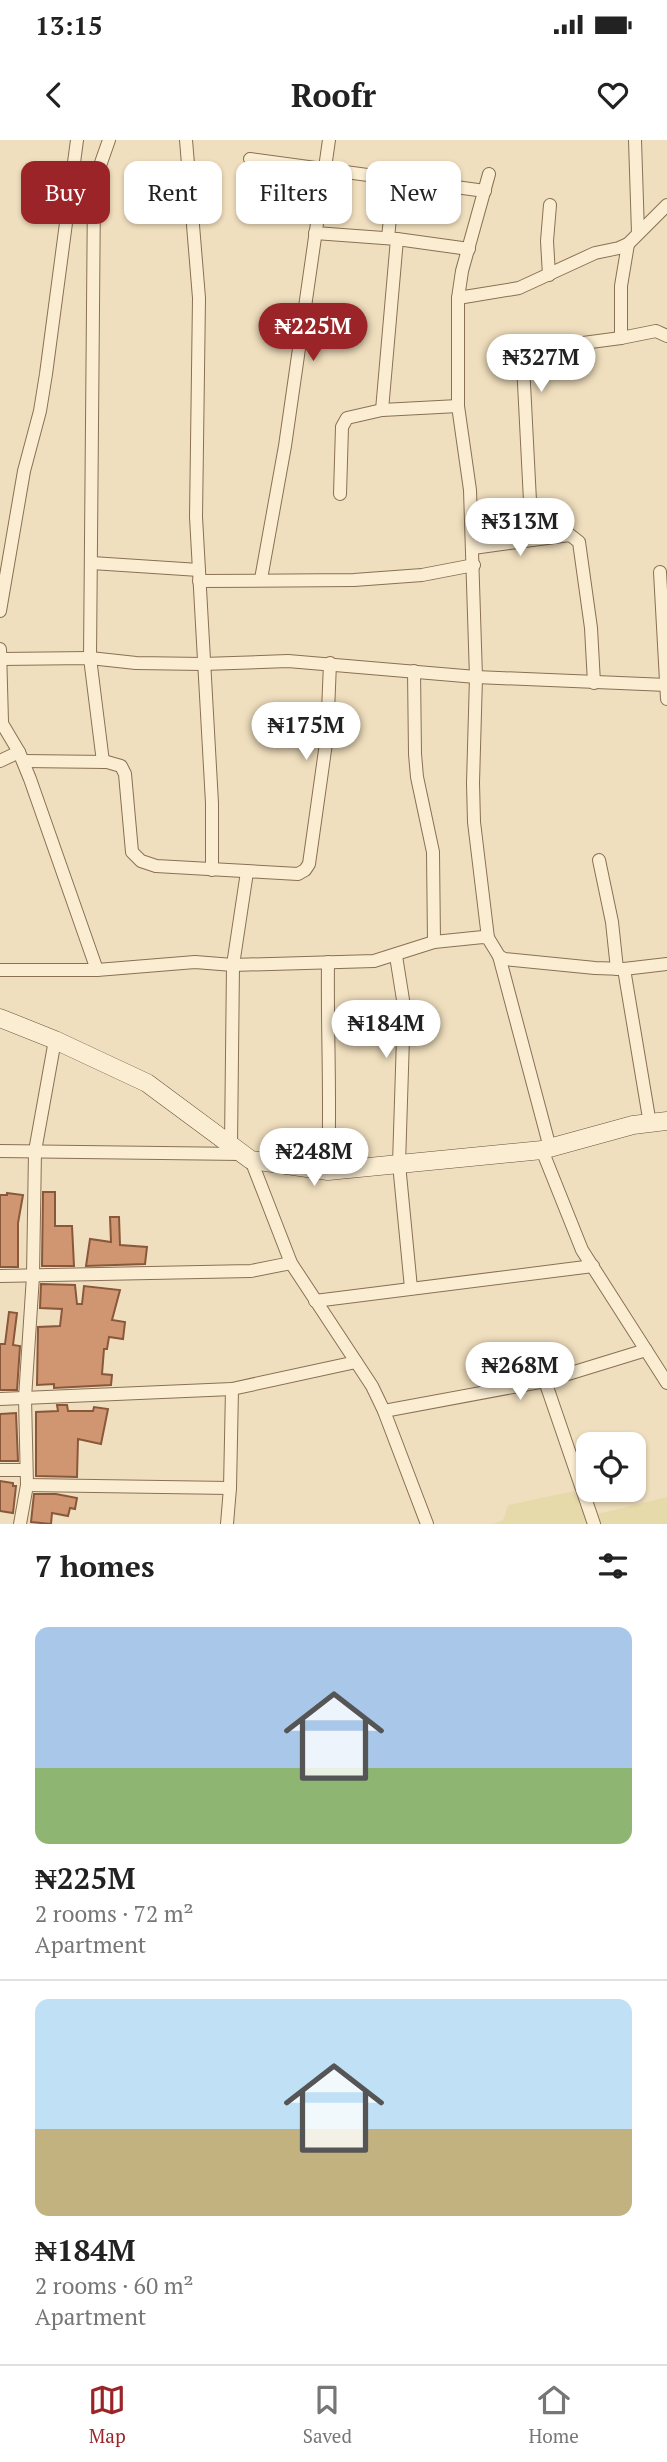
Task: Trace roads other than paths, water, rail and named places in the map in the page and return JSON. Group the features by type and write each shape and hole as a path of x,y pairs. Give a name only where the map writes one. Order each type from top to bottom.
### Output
{"street":[{"path":"0,611 24,471 47,374 77,140"},
{"path":"103,762 90,658 94,191 108,140"},
{"path":"186,140 199,298 196,504 212,803 212,870"},
{"path":"325,161 329,140"},
{"path":"635,140 638,233"},
{"path":"250,159 266,161"},
{"path":"489,174 462,271 458,298 458,406 470,490 474,565 474,822 488,938 499,957 546,1149 582,1250 667,1383"},
{"path":"461,188 485,191"},
{"path":"549,275 547,241 550,205"},
{"path":"458,298 519,288 595,253 628,244 667,205"},
{"path":"261,579 285,446 316,224"},
{"path":"382,410 392,224"},
{"path":"315,233 392,238 469,249"},
{"path":"621,338 621,286 628,244"},
{"path":"533,540 523,377 525,354 530,350 656,331 667,337"},
{"path":"340,495 342,427 347,418 382,410 458,406"},
{"path":"473,548 570,535 575,537 579,542 591,628 594,683"},
{"path":"92,563 199,575 354,580 422,575 474,565"},
{"path":"660,572 667,699"},
{"path":"0,649 1,721 21,756 97,970"},
{"path":"0,659 90,658 136,663 203,664 288,661 476,677 667,685"},
{"path":"0,761 21,756 103,762 121,766 125,774 132,852 141,861 156,866 298,874 309,864 327,736 330,663"},
{"path":"414,671 417,777 433,852 434,942"},
{"path":"0,1152 241,1153 328,1171 546,1149 596,1134 658,1122 620,969 599,860"},
{"path":"247,872 233,965 241,1153 291,1263 356,1362 384,1411 427,1524"},
{"path":"0,970 97,970 195,962 233,965 374,961 434,942 488,938"},
{"path":"396,956 404,1006 399,1164 411,1288"},
{"path":"499,957 620,969 667,964"},
{"path":"328,962 327,1021 331,1115 328,1171"},
{"path":"0,1018 55,1040 147,1083 241,1153"},
{"path":"19,1524 27,1485 25,1398 33,1276 35,1152 55,1040"},
{"path":"0,1276 251,1271 291,1263"},
{"path":"314,1301 593,1266"},
{"path":"384,1411 545,1381 646,1350"},
{"path":"0,1399 232,1389 356,1362"},
{"path":"545,1381 594,1524"},
{"path":"227,1524 232,1389"},
{"path":"0,1470 26,1470"},
{"path":"27,1485 230,1488"}]}
